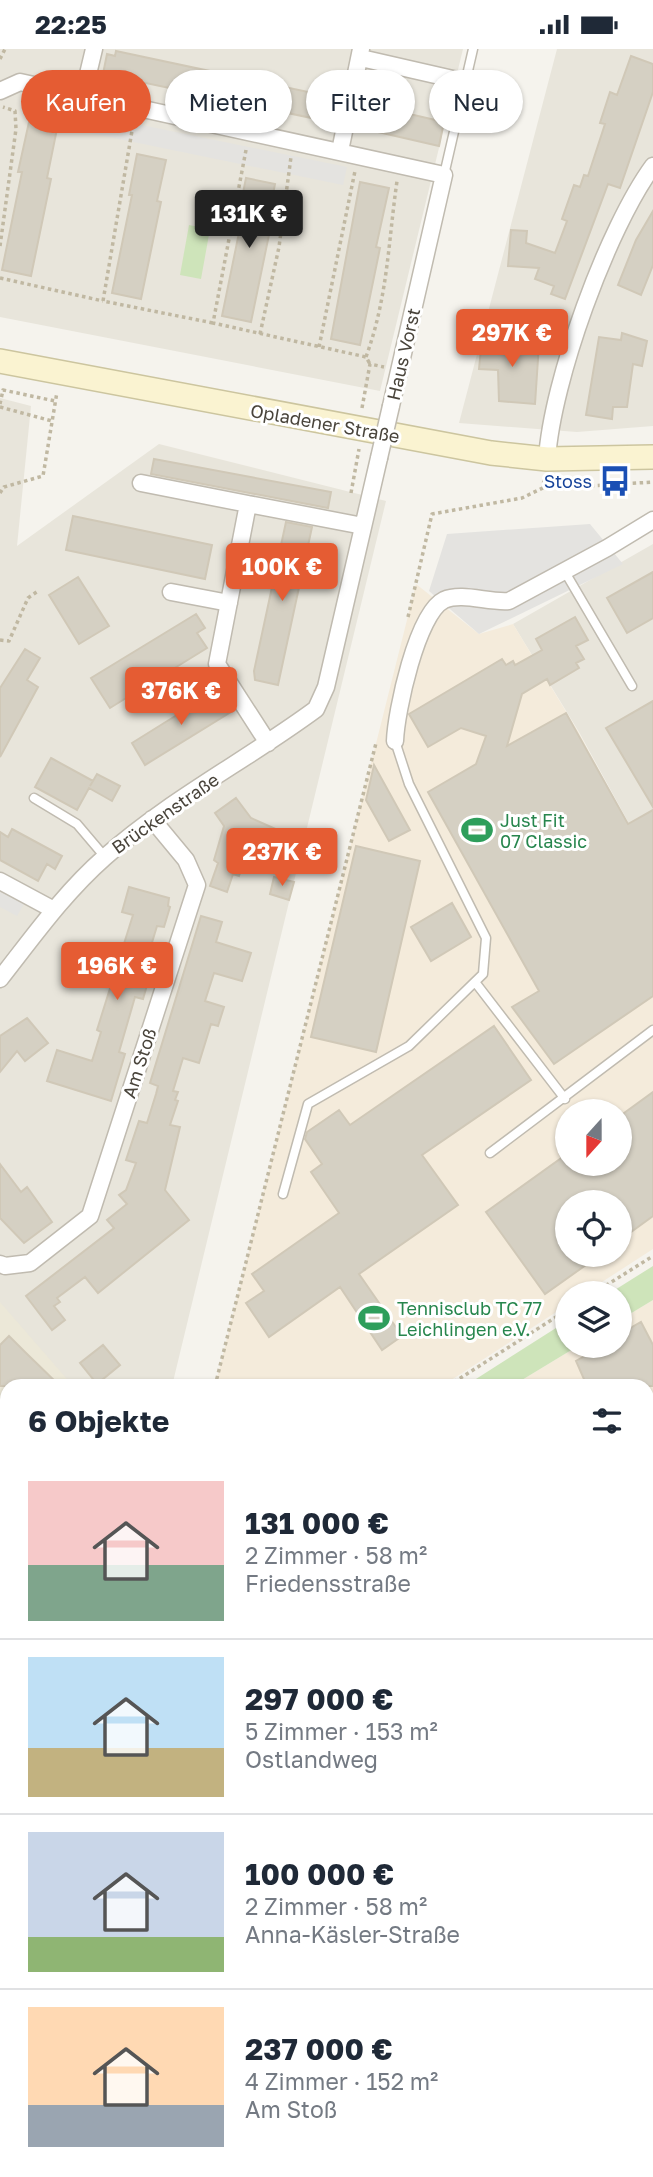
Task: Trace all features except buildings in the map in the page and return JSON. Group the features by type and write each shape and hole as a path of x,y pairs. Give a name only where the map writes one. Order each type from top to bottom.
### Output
{"main road":[{"name":"Opladener Straße","path":"0,361 444,444 547,459 653,457"}],"street":[{"path":"89,70 94,49"},
{"path":"340,151 361,53 429,72"},
{"path":"0,91 21,82"},
{"path":"263,133 444,175"},
{"path":"547,459 551,423 575,338 612,240 653,166"},
{"name":"Haus Vorst","path":"291,728 316,709 326,687 444,175"},
{"path":"141,483 363,526"},
{"path":"248,504 217,664 268,743"},
{"path":"395,741 404,683 434,609 443,601 456,597 491,603 509,601 565,572 653,520"},
{"path":"171,592 229,603"},
{"name":"Brückenstraße","path":"0,979 54,910 105,857 152,819 291,728"},
{"name":"Am Stoß","path":"0,1264 5,1266 30,1263 90,1216 197,885 186,860 152,819"},
{"path":"0,881 54,910"}],"lane":[{"name":"Haus Vorst","path":"469,70 473,49"},
{"name":"Haus Vorst","path":"444,175 454,133"},
{"path":"565,572 632,685"},
{"path":"283,1194 308,1104 409,1046 483,974 486,937 409,783 395,741"},
{"path":"34,798 77,824 105,857"},
{"path":"475,982 565,1099 653,1030"},
{"path":"490,1153 555,1106"}],"path":[{"path":"0,59 5,49"},
{"path":"0,106 15,111 16,129 0,246"},
{"path":"103,301 131,133"},
{"path":"213,323 249,133"},
{"path":"260,334 279,247 285,185 294,140"},
{"path":"319,347 359,155"},
{"path":"366,357 376,329 389,269 400,165"},
{"path":"0,278 366,357 370,364 361,412"},
{"path":"370,364 400,370"},
{"path":"52,421 0,406 3,390 55,401"},
{"path":"0,493 4,487 43,476 57,392"},
{"path":"406,624 432,514 522,498 551,484"},
{"path":"0,639 9,641 28,598 38,591"},
{"path":"217,1379 379,731"},
{"path":"613,1281 653,1256"},
{"path":"459,1379 555,1318"}],"shaded area":[{"path":"0,49 463,49 458,70 429,70 429,133 443,133 380,391 0,317"},
{"path":"557,49 653,49 653,426 577,432 459,423"},
{"path":"151,127 165,130 165,133 181,133 347,167 343,185 90,133 151,133"},
{"path":"0,398 31,406 17,546 159,444 386,501 174,1379 0,1379"},
{"path":"590,524 623,564 479,634 429,591 447,534"},
{"path":"653,544 653,832 638,840 579,732 513,624"},
{"path":"416,584 479,634 513,624 579,733 637,840 653,832 653,1249 632,1263 632,1190 555,1190 555,1267 625,1267 604,1281 555,1281 555,1313 453,1379 217,1379"},
{"path":"0,892 24,904 17,916 0,907"},
{"path":"653,1300 653,1379 524,1379 558,1358 632,1358 632,1313"},
{"path":"0,1302 67,1379 0,1379"}],"green space":[{"path":"189,225 210,229 201,279 180,275"},
{"path":"653,1266 653,1300 632,1313 632,1281 629,1281"},
{"path":"555,1329 555,1358 558,1358 524,1379 476,1379"}],"place":[{"name":"Stoss","path":"615,481"},
{"name":"Just Fit 07 Classic","path":"477,830"},
{"name":"Tennisclub TC 77 Leichlingen e.V.","path":"374,1318"}]}
